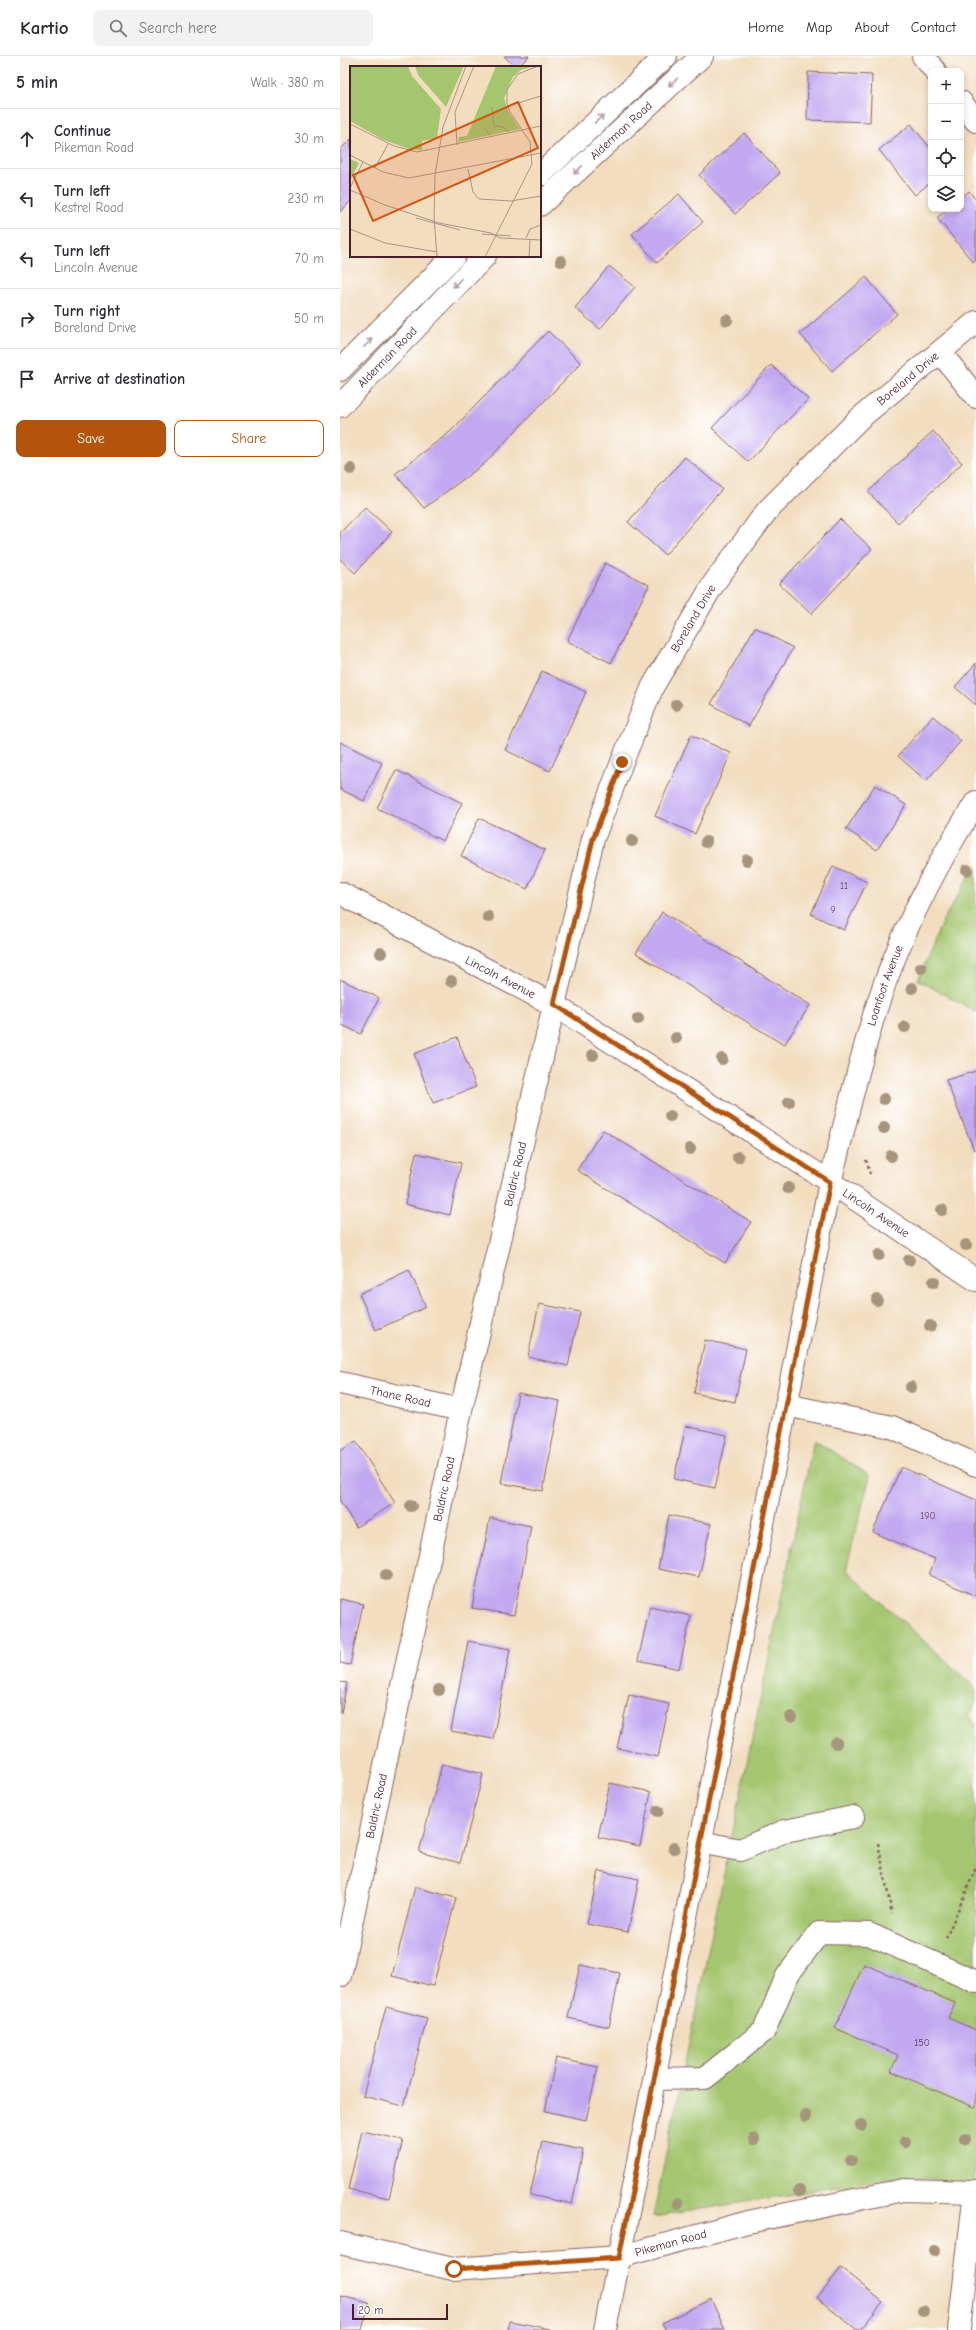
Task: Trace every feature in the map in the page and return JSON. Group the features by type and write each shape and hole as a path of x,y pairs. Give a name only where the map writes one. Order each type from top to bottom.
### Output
{"street":[{"name":"Alderman Road","path":"541,174 666,56"},
{"name":"Alderman Road","path":"541,204 702,56"},
{"path":"923,56 933,68"},
{"path":"963,104 976,121"},
{"name":"Alderman Road","path":"340,370 453,257"},
{"name":"Alderman Road","path":"340,406 484,257"},
{"name":"Boreland Drive","path":"554,1004 593,839 652,686 714,583 767,511 860,418 976,322"},
{"path":"940,352 976,397"},
{"name":"Loanfoot Avenue","path":"605,2330 830,1182 876,1009 912,918 944,851 976,802"},
{"name":"Lincoln Avenue","path":"340,893 554,1004 830,1182 976,1280"},
{"name":"Baldric Road","path":"340,1976 461,1410 554,1004"},
{"name":"Thane Road","path":"340,1383 461,1410"},
{"path":"786,1405 892,1427 976,1465"},
{"path":"700,1842 740,1850 786,1831 853,1818"},
{"path":"654,2079 705,2078 764,2031 787,1976 819,1933 869,1934 976,1982"},
{"name":"Pikeman Road","path":"340,2243 454,2269 619,2258 748,2222 903,2190 976,2192"},
{"path":"959,2330 976,2192"}],"path":[{"path":"878,1843 892,1906 891,1944"},
{"path":"935,1964 976,1868"}],"green space":[{"path":"976,865 976,1012 918,980 943,920"},
{"path":"814,1439 870,1476 846,1570 976,1688 976,1705 968,1716 976,1723 976,2184 903,2176 653,2217"}],"building":[{"path":"504,56 529,56 519,66 514,66"},
{"path":"808,72 872,75 870,122 807,120"},
{"path":"911,124 928,145 928,184 915,195 879,150"},
{"path":"744,133 780,173 735,214 699,175"},
{"path":"350,140 350,202 340,212 340,150"},
{"path":"969,191 976,200 976,260 973,262 937,218 944,212 964,212 964,195"},
{"path":"679,194 703,222 657,263 632,234"},
{"path":"609,266 635,287 600,329 575,308"},
{"path":"866,277 897,314 832,371 800,334"},
{"path":"548,331 581,363 484,464 424,508 395,474 450,432"},
{"path":"771,365 808,399 748,462 712,428"},
{"path":"933,431 962,463 898,523 868,492"},
{"path":"685,457 722,489 665,555 628,522"},
{"path":"365,507 392,532 355,573 340,559 340,533"},
{"path":"840,519 872,549 811,614 779,584"},
{"path":"605,563 649,585 611,663 567,641"},
{"path":"755,627 793,648 749,726 711,704"},
{"path":"976,663 976,705 955,687"},
{"path":"542,671 586,692 550,771 505,750"},
{"path":"933,716 961,741 926,781 898,756"},
{"path":"691,735 731,753 695,834 655,816"},
{"path":"340,742 382,763 364,801 340,789"},
{"path":"396,770 462,803 443,841 377,808"},
{"path":"875,785 906,805 877,850 846,829"},
{"path":"479,818 545,850 527,889 461,856"},
{"path":"833,866 867,882 844,930 811,914"},
{"path":"662,912 810,1005 784,1045 636,953"},
{"path":"340,979 379,998 361,1034 340,1024"},
{"path":"457,1037 476,1087 433,1103 414,1054"},
{"path":"976,1071 976,1149 974,1150 946,1080"},
{"path":"603,1130 751,1222 725,1263 577,1170"},
{"path":"416,1153 461,1163 450,1215 405,1204"},
{"path":"409,1270 426,1307 376,1330 359,1294"},
{"path":"539,1304 580,1312 568,1366 528,1357"},
{"path":"705,1340 746,1349 735,1402 694,1393"},
{"path":"518,1393 560,1401 543,1491 501,1483"},
{"path":"686,1426 727,1435 715,1488 674,1479"},
{"path":"356,1441 395,1503 356,1527 340,1501 340,1451"},
{"path":"901,1467 976,1500 976,1596 929,1575 935,1559 873,1532"},
{"path":"669,1515 711,1524 699,1577 658,1569"},
{"path":"490,1518 531,1526 514,1615 472,1608"},
{"path":"340,1599 363,1604 350,1665 340,1663"},
{"path":"650,1607 691,1616 679,1669 638,1660"},
{"path":"468,1641 510,1649 493,1739 451,1731"},
{"path":"340,1682 347,1683 341,1713 340,1713"},
{"path":"629,1695 669,1704 658,1757 617,1748"},
{"path":"442,1764 483,1774 460,1863 419,1852"},
{"path":"610,1783 651,1792 640,1846 598,1837"},
{"path":"599,1871 639,1879 628,1932 587,1924"},
{"path":"415,1887 456,1898 433,1986 392,1976"},
{"path":"864,1964 955,2003 948,2018 976,2030 976,2108 891,2071 898,2055 835,2028"},
{"path":"580,1965 620,1973 609,2027 568,2018"},
{"path":"386,2007 427,2018 404,2106 363,2096"},
{"path":"556,2058 598,2067 586,2120 545,2111"},
{"path":"362,2131 403,2140 389,2198 348,2189"},
{"path":"542,2142 583,2150 572,2204 530,2195"},
{"path":"841,2268 883,2302 860,2330 857,2330 817,2298"},
{"path":"340,2296 369,2303 362,2330 340,2330"},
{"path":"711,2299 725,2330 666,2330 662,2323"},
{"path":"510,2321 550,2329 550,2330 508,2330"}],"route":[{"path":"454,2269 619,2258 830,1182 554,1004 593,839 622,762"}]}
